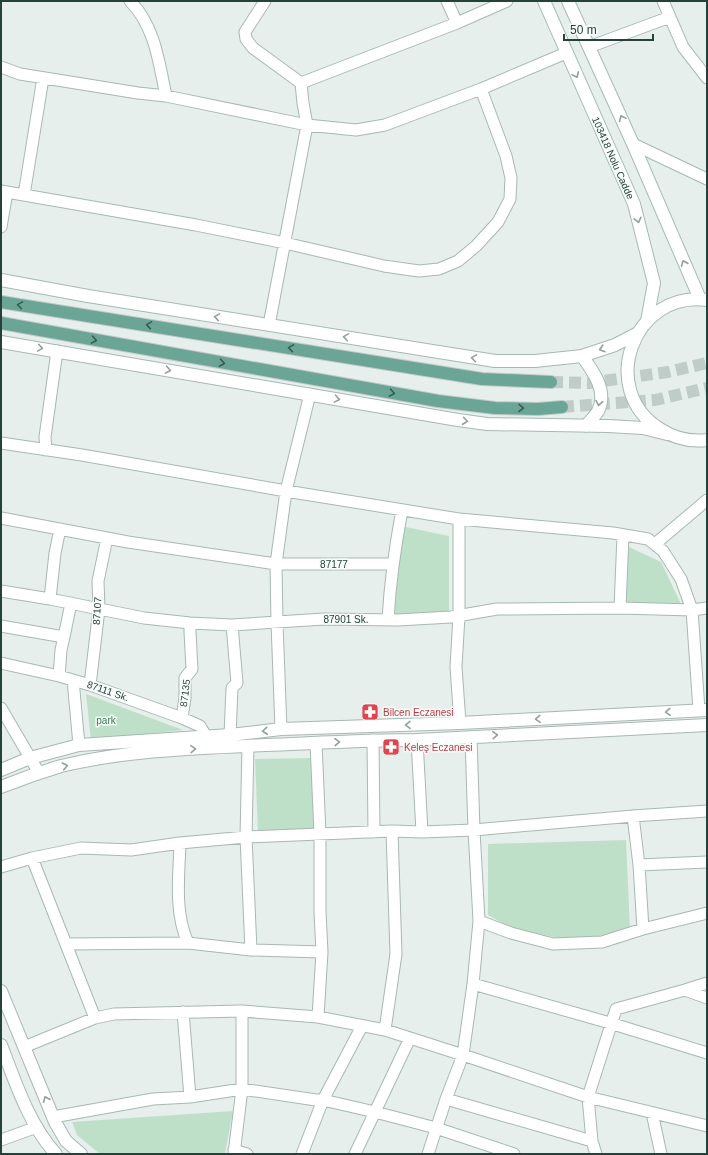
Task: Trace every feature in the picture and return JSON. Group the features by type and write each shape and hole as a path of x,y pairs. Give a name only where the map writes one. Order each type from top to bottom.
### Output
{"main road":[{"path":"1,302 482,379 551,382"},
{"path":"1,323 438,401 495,408 538,409 562,407"}],"street":[{"path":"130,1 136,7 150,29 158,56 166,96"},
{"path":"265,1 245,32 246,39 254,48 301,83"},
{"path":"447,1 457,22"},
{"path":"301,83 507,1"},
{"name":"103418 Nolu Cadde","path":"544,1 634,204 654,283 647,321"},
{"path":"568,1 703,300 685,300 658,312 647,321 631,346 627,375 635,404 644,416 667,434"},
{"path":"663,1 683,47 707,78"},
{"path":"589,47 670,17"},
{"path":"1,67 20,74 138,93 166,96 307,125 356,130 385,125 481,89 566,53"},
{"path":"24,195 43,78"},
{"path":"269,325 307,125 302,103 301,83"},
{"path":"1,227 4,192 180,222 285,243 384,266 419,271 438,269 458,261 476,246 498,222 510,199 511,178 506,156 481,89"},
{"path":"633,144 707,179"},
{"path":"1,280 96,298 495,362 535,361 582,356 615,345 638,333"},
{"path":"1,342 458,420 487,424 643,428 679,438 707,440"},
{"path":"46,450 44,437 57,351"},
{"path":"582,356 596,376 600,387 601,397 598,410 586,426"},
{"path":"281,729 276,564 286,491 310,394"},
{"path":"1,444 82,455 286,491 458,519 623,535 648,539 663,551 681,579 692,610 703,710 460,723 281,729 230,735 79,745 30,758 1,770"},
{"path":"655,544 707,500"},
{"path":"388,620 393,564 402,510"},
{"name":"87177","path":"1,518 136,543 276,564 393,564"},
{"path":"458,519 459,616 456,667 460,723"},
{"path":"50,599 55,553 60,529"},
{"path":"620,608 623,535"},
{"name":"87107","path":"90,685 99,609 98,581 107,538"},
{"name":"87901 Sk.","path":"1,591 50,599 144,618 190,623 232,624 277,623 324,619 388,620 451,618 497,609 620,608 692,610 707,608"},
{"path":"59,676 61,650 71,603"},
{"name":"87135","path":"182,718 185,698 185,678 192,669 190,623"},
{"path":"230,735 232,688 237,683 232,624"},
{"path":"1,626 64,637"},
{"name":"87111 Sk.","path":"1,663 59,676 90,685 182,718 200,726 206,736"},
{"path":"72,680 79,745"},
{"path":"1,708 39,773"},
{"path":"1,787 62,766 107,757 179,749 373,740 417,740 707,725"},
{"path":"428,1154 463,1055 473,984 479,921 471,737"},
{"path":"373,740 374,832"},
{"path":"417,740 422,832"},
{"path":"316,743 320,834 319,896 322,952 318,1017"},
{"path":"248,746 246,837 251,950"},
{"path":"1,867 32,858 81,848 131,850 180,843 246,837 392,831 422,832 474,830 633,816 707,812"},
{"path":"633,816 639,866 643,929"},
{"path":"385,1030 396,954 392,831"},
{"path":"180,843 178,895 183,933 188,943"},
{"path":"32,858 95,1018"},
{"path":"639,866 707,862"},
{"path":"479,921 511,933 553,944 602,942 643,929 707,913"},
{"path":"66,944 188,943 251,950 322,952"},
{"path":"596,1154 592,1141 588,1096 610,1023 616,1009 707,983"},
{"path":"473,984 610,1023 707,1053"},
{"path":"1,990 53,1116 66,1141 81,1154"},
{"path":"685,990 707,998"},
{"path":"24,1047 95,1018 114,1014 242,1011 318,1017 385,1030 588,1096 707,1126"},
{"path":"242,1011 242,1089 234,1152 247,1154"},
{"path":"183,1012 190,1097"},
{"path":"302,1154 323,1100 362,1026"},
{"path":"355,1154 410,1038"},
{"path":"2,1052 25,1106 47,1145 56,1154"},
{"path":"53,1116 152,1099 190,1097 242,1089 323,1100 376,1112 436,1128 514,1154"},
{"path":"446,1100 592,1141"},
{"path":"652,1113 661,1154"},
{"path":"1,1140 37,1127"}],"green space":[{"path":"401,526 449,536 449,615 392,617"},
{"path":"629,547 661,562 681,604 622,606"},
{"name":"park","path":"86,694 183,730 91,740"},
{"path":"313,758 315,831 258,833 255,759"},
{"path":"626,840 630,930 573,941 511,928 488,915 488,844"},
{"path":"233,1111 225,1154 100,1154 77,1135 72,1122"}],"tunnel":[{"path":"551,382 589,383 668,372 707,363"},
{"path":"562,407 655,400 707,388"}],"place":[{"name":"Bilcen Eczanesi","path":"370,712"},
{"name":"Keleş Eczanesi","path":"391,747"}]}
